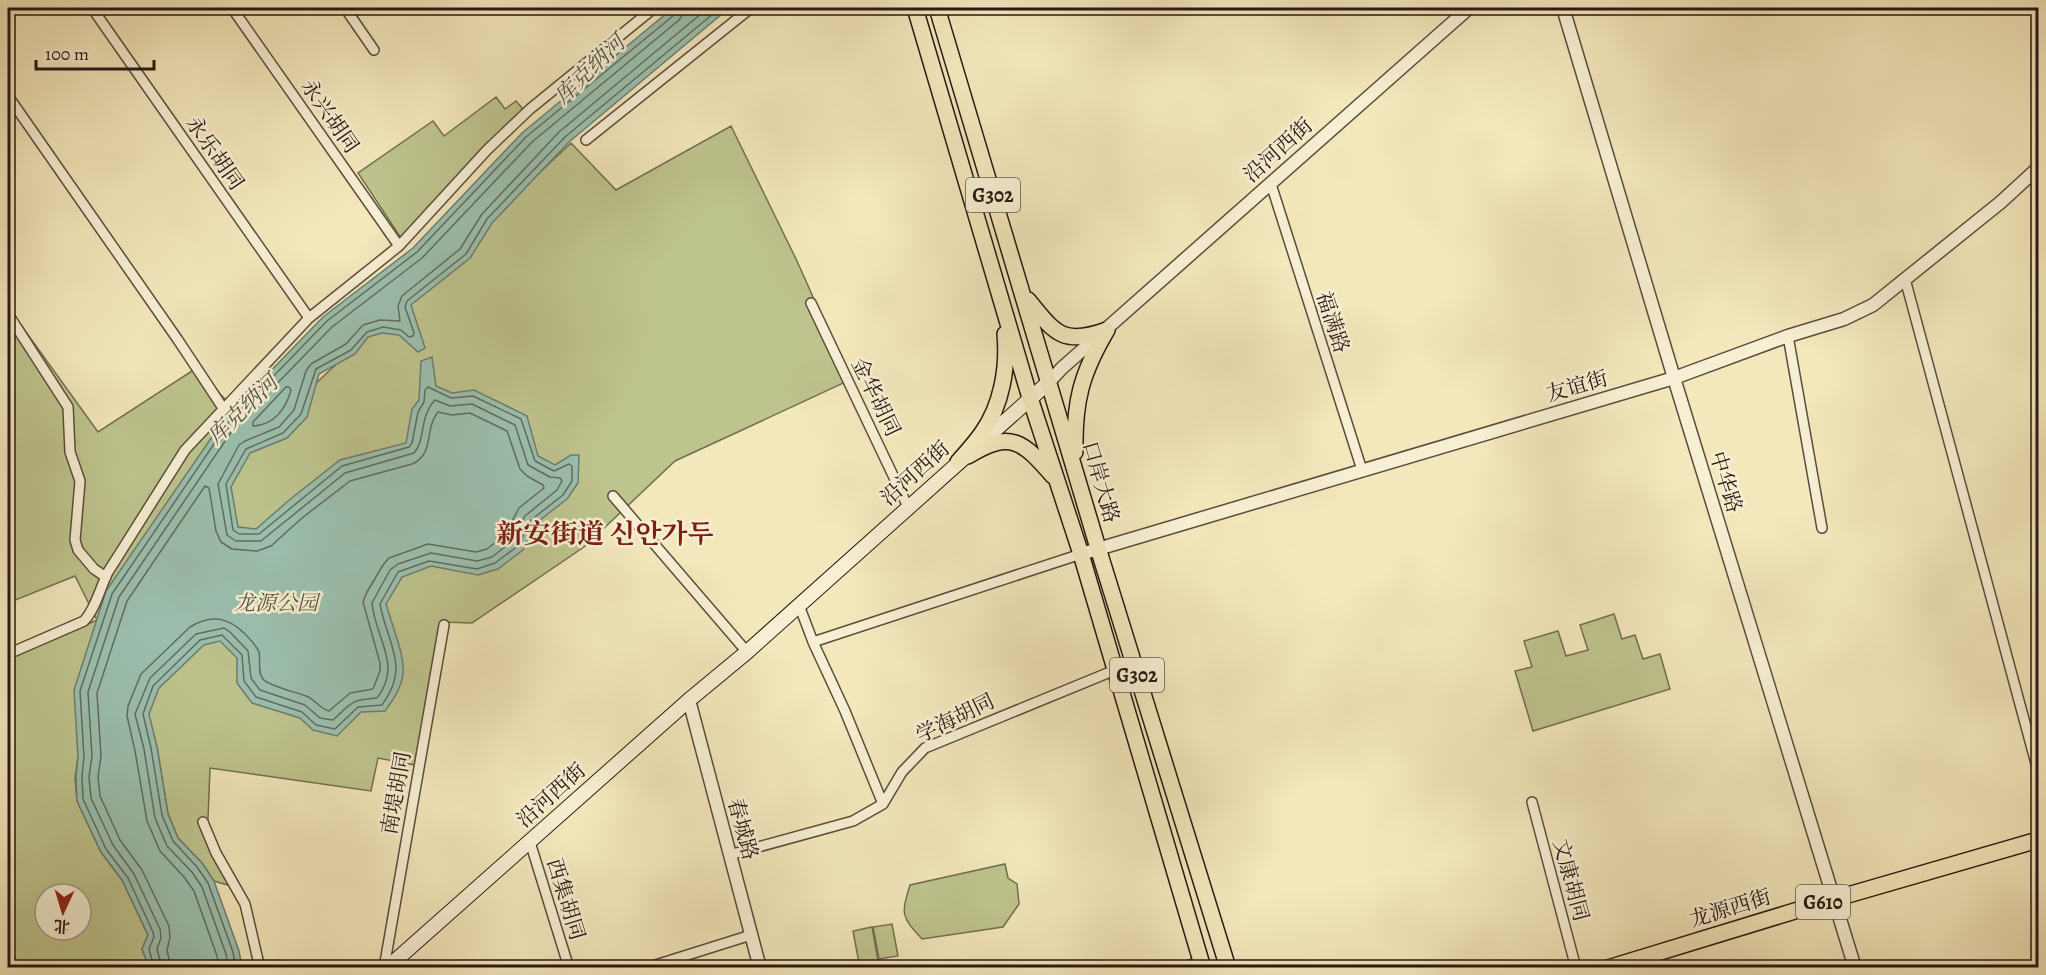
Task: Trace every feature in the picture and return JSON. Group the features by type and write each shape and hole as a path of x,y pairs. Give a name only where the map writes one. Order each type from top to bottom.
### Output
{"highway":[{"name":"口岸大路","path":"915,8 1030,398 1081,554 1202,964"},
{"name":"口岸大路","path":"937,8 1098,548 1228,968"},
{"path":"1023,294 1058,333 1077,338 1107,330"},
{"path":"958,462 982,433 991,418 998,398 1006,363 1002,303"},
{"path":"1076,473 1077,400 1085,371 1107,330"},
{"path":"958,462 987,444 997,441 1015,443 1029,450 1059,483"},
{"name":"龙源西街","path":"1608,968 2038,840"}],"main road":[{"name":"沿河西街","path":"385,968 689,700 747,652 1049,382"}],"street":[{"name":"永乐胡同","path":"92,8 309,318"},
{"name":"永兴胡同","path":"232,8 399,246"},
{"path":"345,8 374,50"},
{"path":"8,654 84,621 91,613 106,577 185,450 223,408 309,318 399,246 487,150 530,109 654,8"},
{"path":"586,140 751,8"},
{"name":"沿河西街","path":"1049,382 1062,368 1469,8"},
{"name":"中华路","path":"1563,8 1855,968"},
{"path":"8,96 223,408"},
{"name":"友谊街","path":"1081,554 1674,378 1788,336 1844,319 1873,305 2001,202 2038,168"},
{"name":"福满路","path":"1271,184 1362,470"},
{"path":"1905,279 2038,771"},
{"name":"金华胡同","path":"811,303 908,507"},
{"path":"8,314 68,407 70,452 80,480 75,540 78,550 94,569 106,577"},
{"path":"1788,336 1822,528"},
{"path":"613,496 747,652"},
{"path":"813,642 1081,554"},
{"path":"799,605 883,804"},
{"name":"南堤胡同","path":"385,968 444,625"},
{"name":"学海胡同","path":"729,855 854,822 883,804 902,772 925,748 1115,670"},
{"name":"春城路","path":"689,700 760,968"},
{"name":"文康胡同","path":"1532,802 1576,968"},
{"path":"203,822 216,853 245,904 258,968"},
{"name":"西集胡同","path":"530,842 569,968"},
{"path":"646,968 751,935"},
{"path":"1182,968 1202,964"}],"green space":[{"path":"496,97 505,109 516,101 523,109 401,238 358,173 433,121 444,136"},
{"name":"龙源公园","path":"731,126 797,261 850,380 675,461 584,547 472,623 442,622 415,765 378,758 371,791 210,768 207,844 231,886 214,881 202,863 178,838 168,814 157,747 151,726 78,757 75,778 77,801 101,852 122,880 148,935 142,949 149,967 8,967 8,658 97,620 75,576 8,603 8,307 98,432 195,369 261,435 571,143 616,190"},
{"path":"1614,614 1622,639 1635,635 1643,659 1660,654 1670,689 1533,731 1515,671 1532,667 1524,641 1558,631 1566,656 1588,650 1580,625"},
{"path":"1005,864 1008,878 1017,884 1019,904 1003,927 922,939 910,925 904,909 910,885"},
{"path":"892,924 898,956 879,959 873,927"},
{"path":"872,927 878,960 859,963 853,931"}],"water":[{"name":"库克纳河","path":"673,8 729,8 569,142 492,223 470,258 411,305 425,348 418,352 399,335 382,333 368,337 355,354 319,374 307,417 287,438 250,453 231,487 238,527 256,529 340,460 406,443 412,409 419,400 421,361 432,357 436,386 452,393 474,390 527,416 538,456 555,465 571,455 579,455 578,483 567,499 535,524 523,550 498,569 478,575 431,566 402,577 386,604 400,648 403,673 399,688 385,711 361,712 337,736 313,730 300,718 252,703 237,683 237,658 220,641 204,645 159,688 149,714 168,814 178,838 202,863 214,881 239,951 242,967 149,967 142,949 148,935 122,880 101,852 77,801 78,757 74,690 106,591 225,418 323,317 413,248 522,133"}],"district":[{"name":"新安街道 신안가두","path":"605,534"}]}
